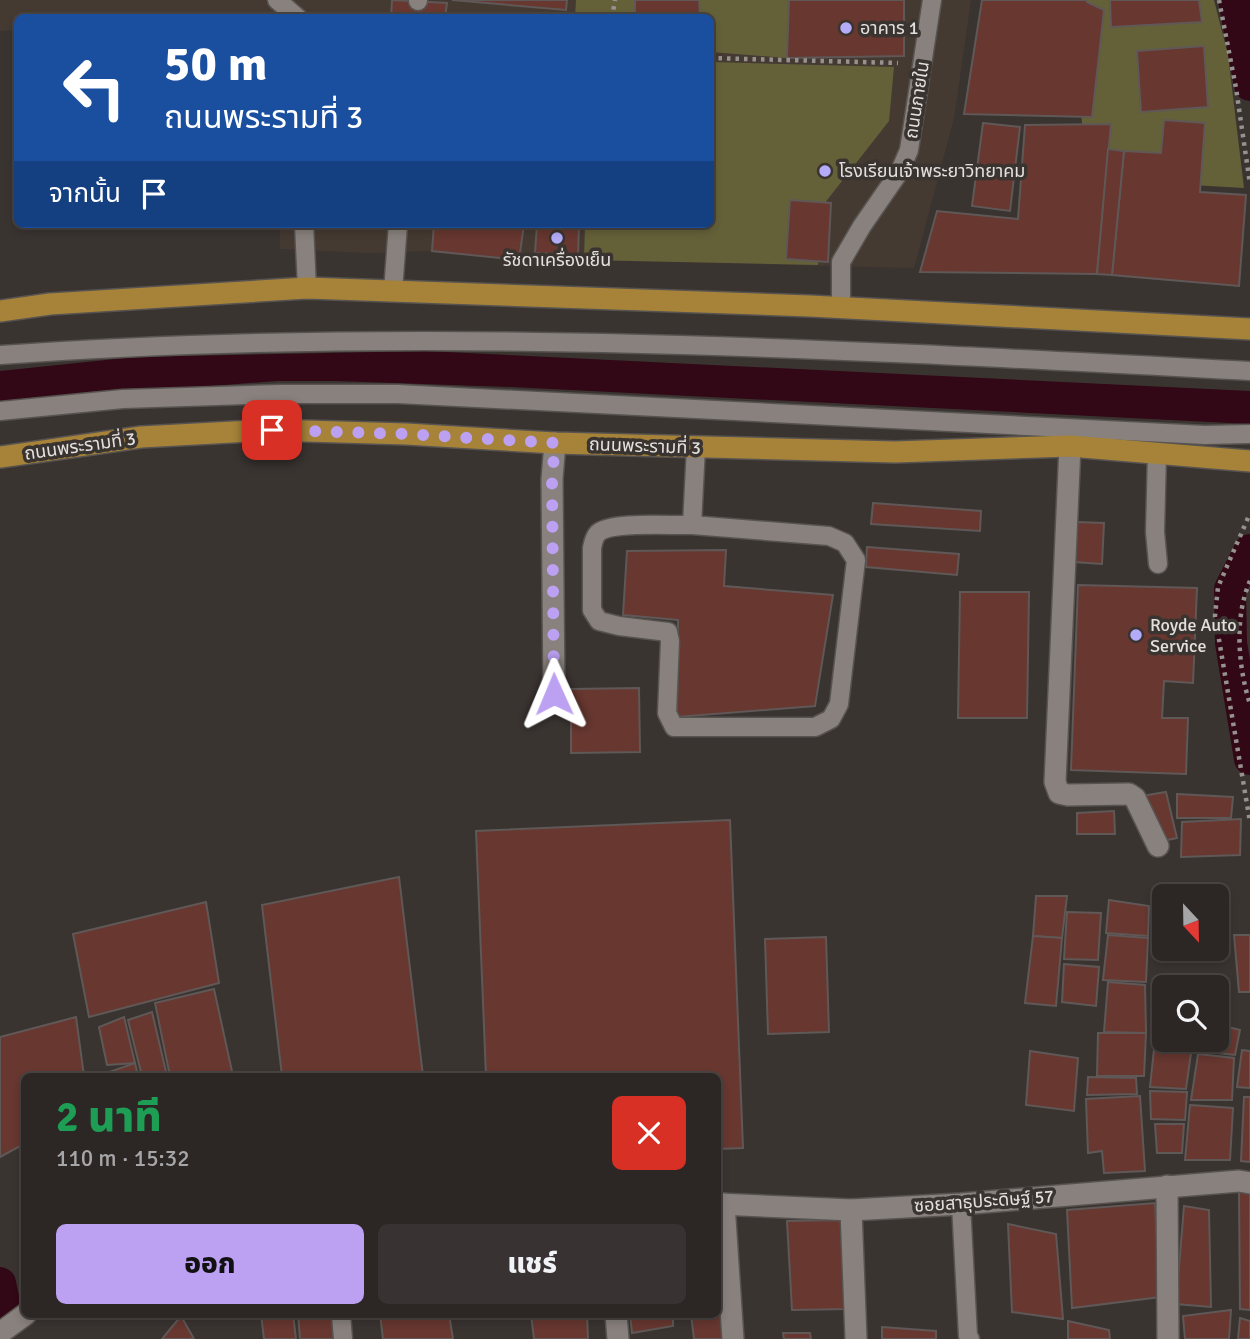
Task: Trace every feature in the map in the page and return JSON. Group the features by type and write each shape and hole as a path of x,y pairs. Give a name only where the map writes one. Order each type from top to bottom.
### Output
{"main road":[{"path":"0,311 50,304 307,288 841,308 1249,329"},
{"name":"ถนนพระรามที่ 3","path":"0,457 141,438 272,430 406,434 555,443 895,452 1070,446 1245,461"}],"street":[{"path":"554,694 552,480 555,443"},
{"path":"1070,446 1055,782 1059,793 1068,795 1129,794 1135,798 1158,846"},
{"name":"ซอยสาธุประดิษฐ์ 57","path":"721,1204 851,1210 961,1204 1239,1181 1250,1183"},
{"path":"1167,1186 1168,1339"},
{"path":"721,1204 733,1339"},
{"path":"851,1210 856,1339"},
{"path":"8,1333 22,1318"},
{"path":"616,1318 618,1339"}],"lane":[{"path":"277,0 293,14"},
{"name":"ถนนภายใน","path":"841,308 841,262 862,226 901,171 909,150 932,0"},
{"path":"304,228 307,288"},
{"path":"393,291 398,228"},
{"path":"5,355 123,347 401,340 799,349 1250,371"},
{"path":"0,411 136,398 398,394 1205,435 1250,434"},
{"path":"692,525 696,447"},
{"path":"1157,453 1157,564"},
{"path":"692,525 829,536 845,543 856,559 839,704 831,719 815,727 674,727 667,713 670,641 668,632 599,621 592,610 592,548 599,532 611,527 692,525"},
{"path":"961,1204 970,1339"},
{"path":"341,1318 343,1339"}],"path":[{"path":"1219,0 1236,88 1250,184"},
{"path":"714,58 898,63"},
{"path":"1248,518 1218,587 1215,616 1250,822"},
{"path":"1250,580 1244,593 1239,646 1242,680 1250,704"}],"shaded area":[{"name":"โรงเรียนเจ้าพระยาวิทยาคม","path":"0,0 971,0 954,118 914,268 584,260 428,251 370,253 280,249 280,228 714,228 714,14 14,14 14,30 0,31"},
{"path":"576,0 671,0 665,14 575,14"},
{"path":"699,0 789,0 787,58 714,52 714,14 700,14"},
{"path":"1071,0 1214,0 1228,55 1244,188 1087,179"},
{"path":"714,62 894,67 889,121 824,204 818,265 584,260 585,228 714,228"},
{"path":"425,351 1250,391 1250,424 512,387 336,381 277,381 0,402 0,371 135,357"}],"building":[{"path":"392,0 447,3 446,14 391,14"},
{"path":"452,0 567,0 566,10"},
{"path":"635,0 699,0 700,14 635,14"},
{"name":"อาคาร 1","path":"789,0 904,0 904,56 787,58"},
{"path":"982,0 1087,0 1104,10 1092,117 964,114"},
{"path":"1110,0 1199,0 1202,22 1111,27"},
{"path":"1204,46 1208,107 1141,112 1137,51"},
{"path":"1164,120 1205,123 1200,192 1246,195 1239,286 1112,275 1124,151 1161,153"},
{"path":"983,123 1020,127 1010,211 972,206"},
{"path":"1111,124 1097,274 920,272 937,211 1018,219 1025,125"},
{"path":"1108,149 1124,151 1112,275 1097,274"},
{"path":"790,200 831,203 828,262 786,259"},
{"path":"434,228 523,228 519,260 432,251"},
{"name":"รัชดาเครื่องเย็น","path":"537,228 579,228 578,255 535,253"},
{"path":"873,503 981,511 980,531 871,524"},
{"path":"1077,522 1104,523 1102,564 1074,562"},
{"path":"867,547 959,554 957,575 866,567"},
{"path":"726,550 724,586 833,595 815,706 677,717 678,620 623,615 627,551"},
{"name":"Royde Auto Service","path":"1078,585 1197,588 1193,683 1164,681 1162,718 1188,718 1186,774 1071,770"},
{"path":"960,592 1029,592 1027,718 958,718"},
{"path":"639,688 640,752 571,753 571,689"},
{"path":"1166,792 1177,838 1158,842 1142,796"},
{"path":"1177,794 1233,797 1231,818 1177,818"},
{"path":"1114,811 1115,834 1077,834 1077,813"},
{"path":"1241,819 1240,855 1181,857 1182,822"},
{"path":"730,820 743,1148 721,1149 721,1073 486,1073 476,831"},
{"path":"399,877 423,1073 282,1073 262,905"},
{"path":"1036,896 1067,896 1062,938 1033,936"},
{"path":"1109,900 1149,906 1148,936 1106,933"},
{"path":"206,902 219,983 89,1017 73,934"},
{"path":"1067,912 1101,913 1098,960 1064,959"},
{"path":"1108,935 1148,938 1146,982 1103,980"},
{"path":"1234,935 1250,935 1250,992 1239,992"},
{"path":"1033,936 1062,938 1056,1006 1025,1003"},
{"path":"826,937 829,1032 768,1034 765,939"},
{"path":"1064,964 1099,967 1096,1006 1062,1002"},
{"path":"1108,982 1145,985 1146,1033 1104,1032"},
{"path":"214,989 232,1073 169,1073 155,1003"},
{"path":"152,1012 166,1073 141,1073 128,1020"},
{"path":"76,1017 84,1073 21,1073 21,1146 0,1157 0,1037"},
{"path":"124,1017 135,1063 107,1065 99,1027"},
{"path":"1229,1027 1240,1030 1235,1055 1209,1052 1229,1052"},
{"path":"1098,1033 1146,1033 1144,1076 1097,1076"},
{"path":"1242,1050 1250,1051 1250,1088 1237,1087"},
{"path":"1030,1051 1078,1058 1074,1111 1026,1105"},
{"path":"1154,1052 1191,1053 1186,1089 1150,1087"},
{"path":"1198,1054 1234,1058 1232,1100 1191,1100"},
{"path":"135,1063 137,1073 106,1073"},
{"path":"1088,1077 1136,1078 1137,1094 1087,1095"},
{"path":"1150,1091 1187,1092 1185,1120 1151,1119"},
{"path":"1140,1096 1145,1171 1104,1173 1102,1151 1088,1153 1086,1099"},
{"path":"1244,1097 1250,1097 1250,1162 1241,1161"},
{"path":"1190,1105 1233,1108 1230,1160 1185,1160"},
{"path":"1155,1124 1184,1124 1182,1153 1157,1153"},
{"path":"1239,1189 1250,1193 1250,1310 1240,1309"},
{"path":"1155,1203 1160,1297 1072,1308 1067,1210"},
{"path":"1184,1206 1209,1210 1211,1307 1176,1304"},
{"path":"843,1220 848,1309 792,1310 787,1221"},
{"path":"1008,1224 1056,1234 1063,1319 1012,1312"},
{"path":"721,1281 728,1339 694,1339 691,1318 721,1318"},
{"path":"1231,1310 1229,1339 1185,1339 1183,1316"},
{"path":"182,1318 194,1339 162,1339"},
{"path":"261,1318 293,1318 296,1339 264,1339"},
{"path":"298,1318 331,1318 334,1339 300,1339"},
{"path":"380,1318 450,1318 453,1339 383,1339"},
{"path":"531,1318 587,1318 588,1339 534,1339"},
{"path":"630,1318 673,1318 673,1326 632,1333"},
{"path":"1240,1318 1250,1321 1250,1339 1238,1339"},
{"path":"1068,1321 1109,1330 1110,1339 1068,1339"},
{"path":"882,1327 936,1331 936,1339 882,1339"},
{"path":"783,1333 810,1333 811,1339 784,1339"}],"waterway":[{"path":"1234,0 1250,85"},
{"path":"1250,550 1230,589 1231,643 1250,759"},
{"path":"0,1283 6,1312"}],"place":[{"name":"อาคาร 1","path":"846,28"},
{"name":"โรงเรียนเจ้าพระยาวิทยาคม","path":"825,171"},
{"name":"รัชดาเครื่องเย็น","path":"557,238"},
{"name":"Royde Auto Service","path":"1136,635"}],"route":[{"path":"272,430 406,434 555,443 552,480 554,694"}]}
